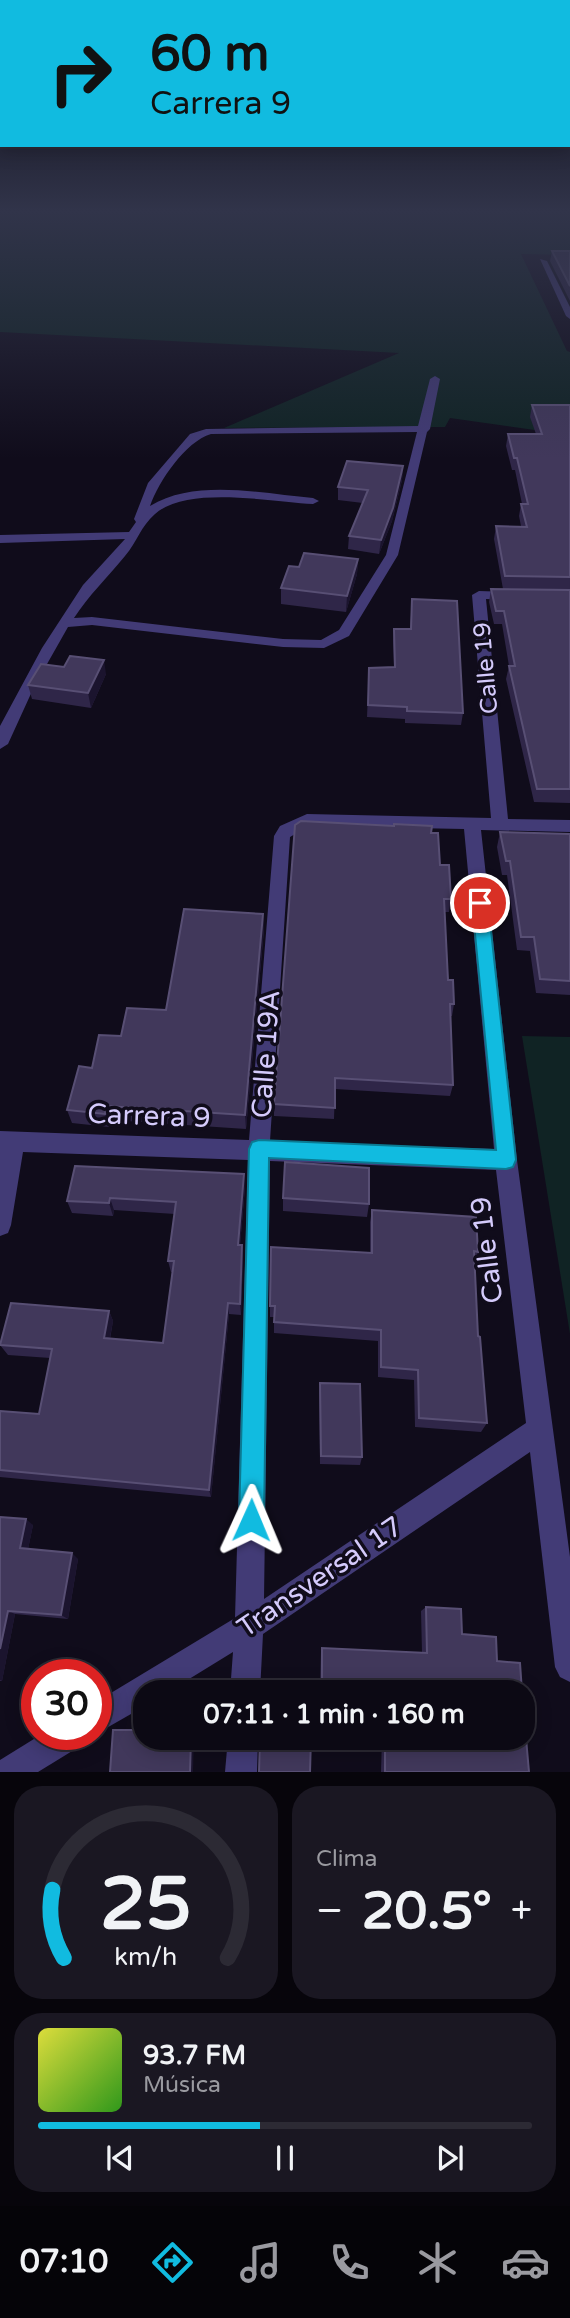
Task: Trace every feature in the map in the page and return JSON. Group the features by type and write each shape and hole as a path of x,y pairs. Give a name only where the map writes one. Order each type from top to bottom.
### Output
{"street":[{"path":"560,294 570,316"},
{"path":"67,623 92,621 283,643 324,644 344,633 392,555 425,429 435,379"},
{"path":"0,744 12,714 83,594 135,535 152,485 194,436 210,431 425,429"},
{"path":"139,521 161,504 194,496 313,501"},
{"path":"0,539 135,535"},
{"name":"Calle 19","path":"500,825 479,596 531,596"},
{"name":"Calle 19A","path":"246,1680 259,1149 282,836 295,824 307,820 472,825"},
{"path":"472,825 570,826"},
{"name":"Calle 19","path":"472,825 506,1160 570,1667"},
{"path":"0,1225 7,1141"},
{"name":"Carrera 9","path":"7,1141 506,1160"},
{"name":"Transversal 17","path":"112,1709 249,1626 539,1430"},
{"path":"9,1772 45,1750"},
{"path":"241,1772 242,1750"}],"green space":[{"path":"0,294 540,294 567,351 570,352 570,435 450,418 445,427 224,428 399,353 0,332"},
{"path":"522,1036 570,1037 570,1334"}],"building":[{"path":"532,405 570,405 570,577 505,576 496,526 527,527 521,504 528,504 508,434 542,434"},
{"path":"347,461 403,466 393,508 381,540 349,536 368,490 338,487"},
{"path":"304,553 358,559 347,596 281,588 289,566 299,567"},
{"path":"491,589 570,590 570,789 537,789 509,666 515,666 504,611 496,611"},
{"path":"412,599 457,601 463,713 407,711 407,707 368,705 369,668 395,667 394,629 411,629"},
{"path":"70,656 104,660 88,693 28,685 41,664 64,667"},
{"path":"301,821 432,826 431,833 438,833 440,865 449,865 451,899 444,899 448,980 453,980 454,1004 450,1004 453,1085 335,1078 335,1108 274,1104 295,825"},
{"path":"500,832 570,834 570,981 540,979 534,937 521,937 510,861 506,861"},
{"path":"184,909 263,914 245,1115 107,1106 105,1114 67,1110 79,1066 92,1068 99,1035 121,1036 127,1008 166,1010"},
{"path":"285,1162 369,1168 369,1204 283,1198"},
{"path":"75,1166 244,1174 238,1245 242,1245 240,1304 228,1303 209,1490 0,1470 0,1411 39,1414 52,1349 0,1345 11,1303 109,1311 104,1338 163,1343 174,1261 168,1261 176,1202 110,1198 109,1203 67,1201"},
{"path":"372,1210 476,1217 478,1252 474,1251 478,1336 487,1423 419,1418 418,1370 381,1367 381,1330 274,1322 275,1306 270,1306 271,1247 372,1253"},
{"path":"320,1383 360,1384 362,1457 321,1456"},
{"path":"0,1517 26,1519 20,1548 72,1553 61,1615 8,1611 0,1649"},
{"path":"426,1607 461,1609 462,1634 496,1637 497,1661 520,1663 521,1680 322,1680 322,1648 427,1653"},
{"path":"113,1730 133,1730 133,1750 191,1750 190,1772 110,1772"},
{"path":"260,1750 311,1750 310,1772 259,1772"},
{"path":"385,1750 527,1750 529,1772 385,1772"}],"route":[{"path":"251,1520 259,1149 506,1160 480,903"}]}
